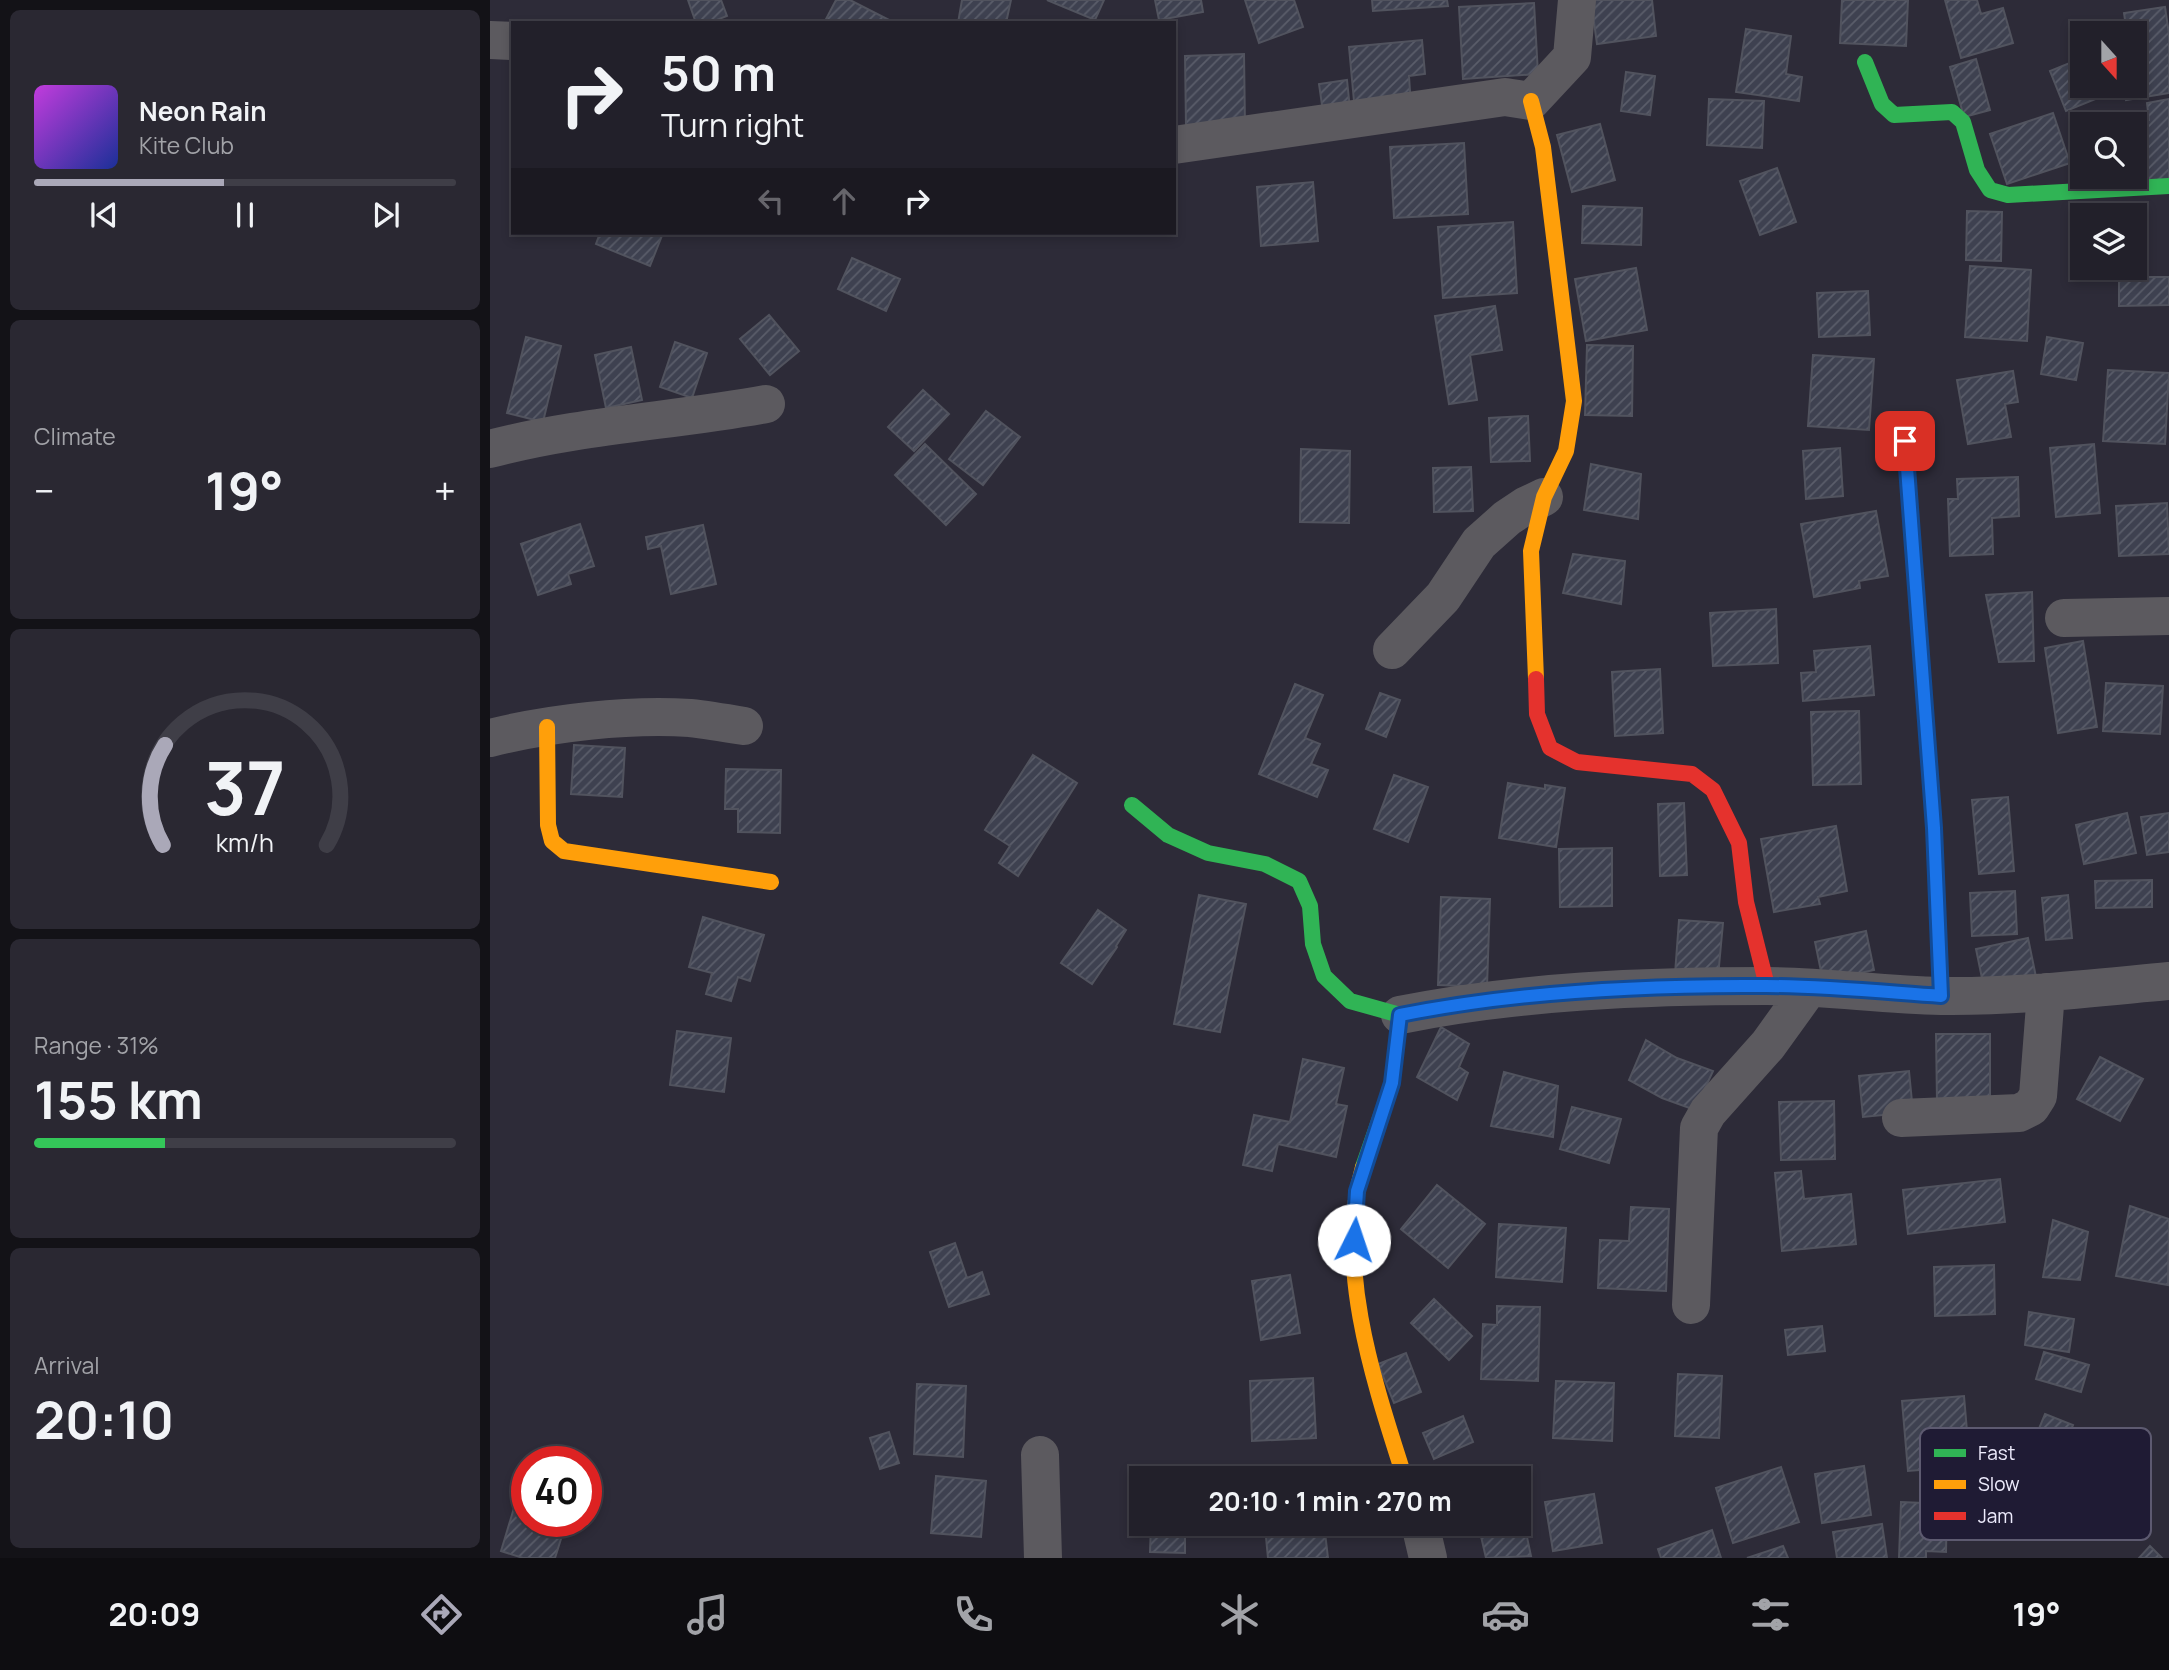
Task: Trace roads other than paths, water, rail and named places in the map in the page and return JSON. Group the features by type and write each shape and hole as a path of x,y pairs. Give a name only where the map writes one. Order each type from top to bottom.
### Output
{"street":[{"path":"1531,101 1572,57 1577,0"},
{"path":"490,40 511,41"},
{"path":"1864,62 1882,104 1894,115 1952,112 1963,122 1977,170 1990,190 2008,195 2169,186"},
{"path":"1176,145 1505,97 1531,101"},
{"path":"1531,101 1543,147 1574,401 1566,451 1544,497 1531,551 1537,714 1550,748 1577,762 1692,774 1713,790 1739,843 1746,902 1768,986"},
{"path":"490,449 579,429 701,416 765,404"},
{"path":"1905,441 1934,828 1941,996"},
{"path":"1392,650 1443,597 1479,543 1524,506 1544,497"},
{"path":"2064,618 2169,615"},
{"path":"490,738 547,727 632,718 690,718 744,726"},
{"path":"547,727 548,825 552,841 564,851 771,882"},
{"path":"1132,805 1168,835 1208,853 1265,864 1298,881 1310,906 1313,944 1324,976 1350,1001 1400,1015 1466,1002 1600,990 1768,986 1941,996 2046,992 2169,981"},
{"path":"1691,1305 1699,1128 1708,1112 1768,1045 1810,988"},
{"path":"1901,1118 2019,1113 2031,1107 2038,1096 2046,992"},
{"path":"1400,1015 1392,1083 1357,1191 1354,1240 1361,1315 1388,1427 1401,1466"},
{"path":"1040,1455 1043,1558"},
{"path":"1423,1536 1428,1558"}]}
